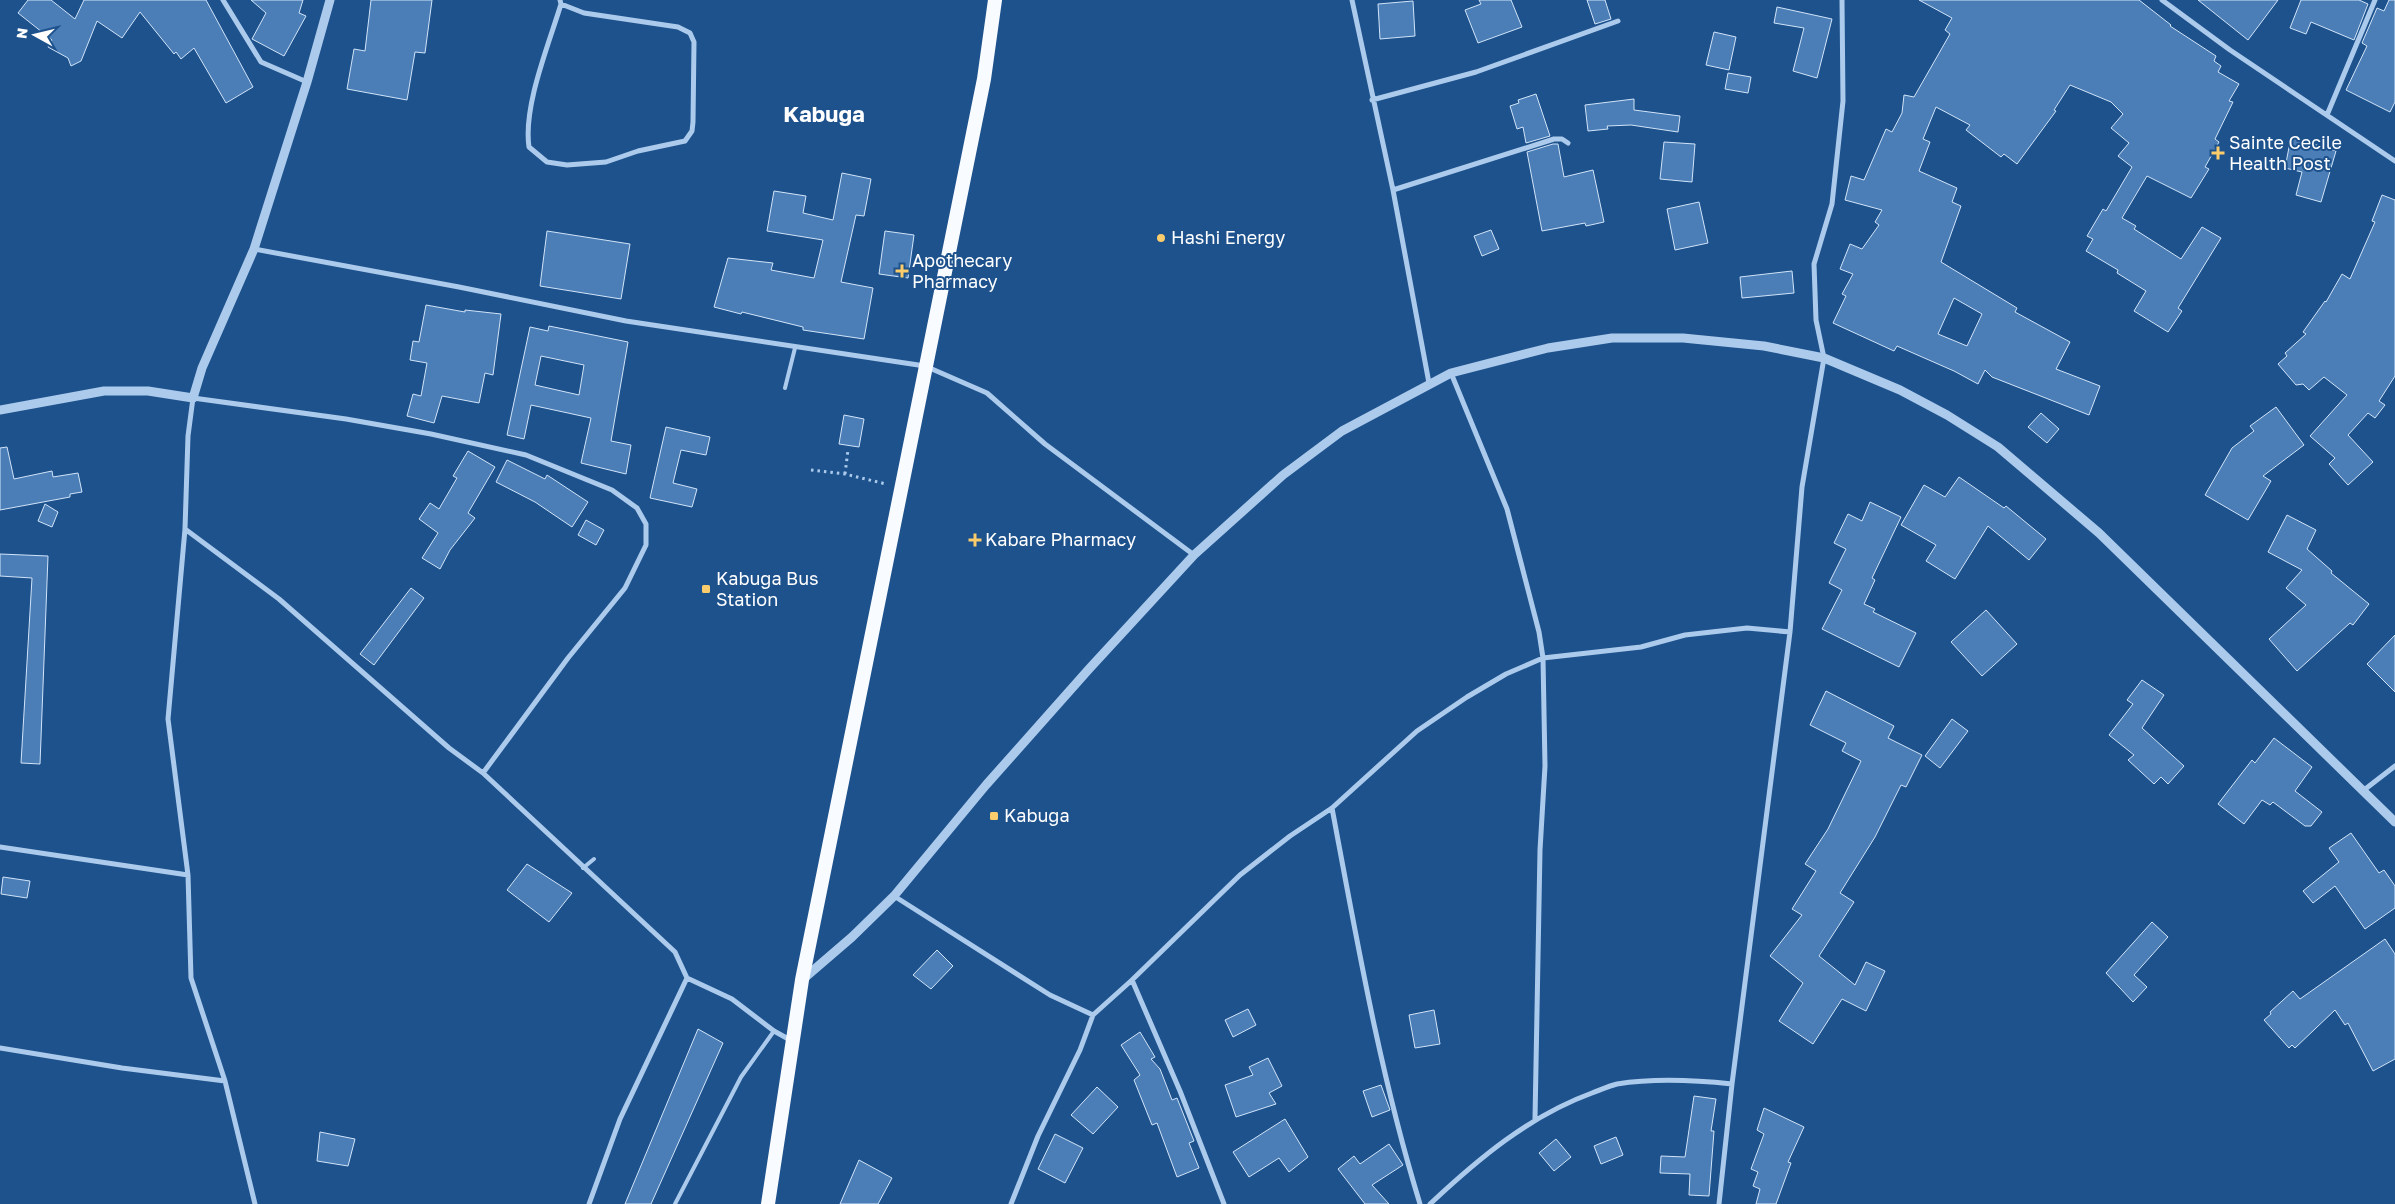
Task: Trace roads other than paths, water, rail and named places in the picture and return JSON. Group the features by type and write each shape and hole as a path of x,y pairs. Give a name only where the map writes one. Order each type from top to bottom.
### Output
{"highway":[{"path":"768,1204 802,980 924,366 984,79 995,0"}],"street":[{"path":"223,0 261,62 307,82"},
{"path":"255,1204 225,1081 191,978 188,875 168,719 185,529 188,436 193,398 202,368 254,250 307,82 330,0"},
{"path":"1352,0 1372,100 1393,190 1429,383"},
{"path":"1719,1204 1732,1084 1790,632 1802,487 1824,358 1816,320 1814,264 1832,204 1843,101 1842,0"},
{"path":"2162,0 2230,50 2395,161"},
{"path":"2327,114 2374,0"},
{"path":"561,2 584,13 658,22 678,26 690,33 694,42 693,122 690,136 685,141 638,151 621,159 567,165 547,162 529,147 527,134 531,105 561,2"},
{"path":"1372,100 1476,72 1618,21"},
{"path":"1393,190 1554,139 1562,139 1568,142"},
{"path":"254,250 459,287 626,321 924,366 987,393 1045,444 1194,555"},
{"path":"802,980 852,937 894,896 1006,764 1194,555 1282,475 1342,431 1429,383 1451,373 1548,348 1612,338 1682,338 1764,346 1824,358 1900,390 1948,415 1998,447 2099,533 2395,822"},
{"path":"1451,373 1506,510 1539,632 1544,658 1544,766 1540,850 1535,1119"},
{"path":"0,410 104,391 148,391 346,419 432,434 526,454 612,490 637,508 646,524 646,545 625,588 568,658 483,773"},
{"path":"185,529 279,599 450,748 483,773 675,952 687,978 732,999 774,1031 792,1041"},
{"path":"1011,1204 1038,1136 1080,1050 1093,1015 1132,980 1240,875 1290,836 1332,808 1417,731 1498,679 1544,658 1641,647 1685,635 1716,630 1747,628 1790,632"},
{"path":"2364,790 2395,766"},
{"path":"1332,808 1382,1065 1402,1147 1420,1204"},
{"path":"0,847 188,875"},
{"path":"894,896 1050,995 1093,1015"},
{"path":"589,1204 620,1119 687,978"},
{"path":"1132,980 1180,1091 1224,1204"},
{"path":"0,1048 122,1068 225,1081"},
{"path":"1430,1204 1478,1160 1535,1119 1579,1098 1616,1084 1658,1080 1696,1080 1732,1084"}],"lane":[{"path":"785,388 795,348"},
{"path":"583,868 594,859"},
{"path":"675,1204 741,1077 774,1031"}],"place":[{"name":"Sainte Cecile Health Post","path":"2218,153"},
{"name":"Hashi Energy","path":"1161,238"},
{"name":"Apothecary Pharmacy","path":"902,271"},
{"name":"Kabare Pharmacy","path":"975,540"},
{"name":"Kabuga Bus Station","path":"706,589"},
{"name":"Kabuga","path":"994,816"}],"district":[{"name":"Kabuga","path":"824,114"}]}
